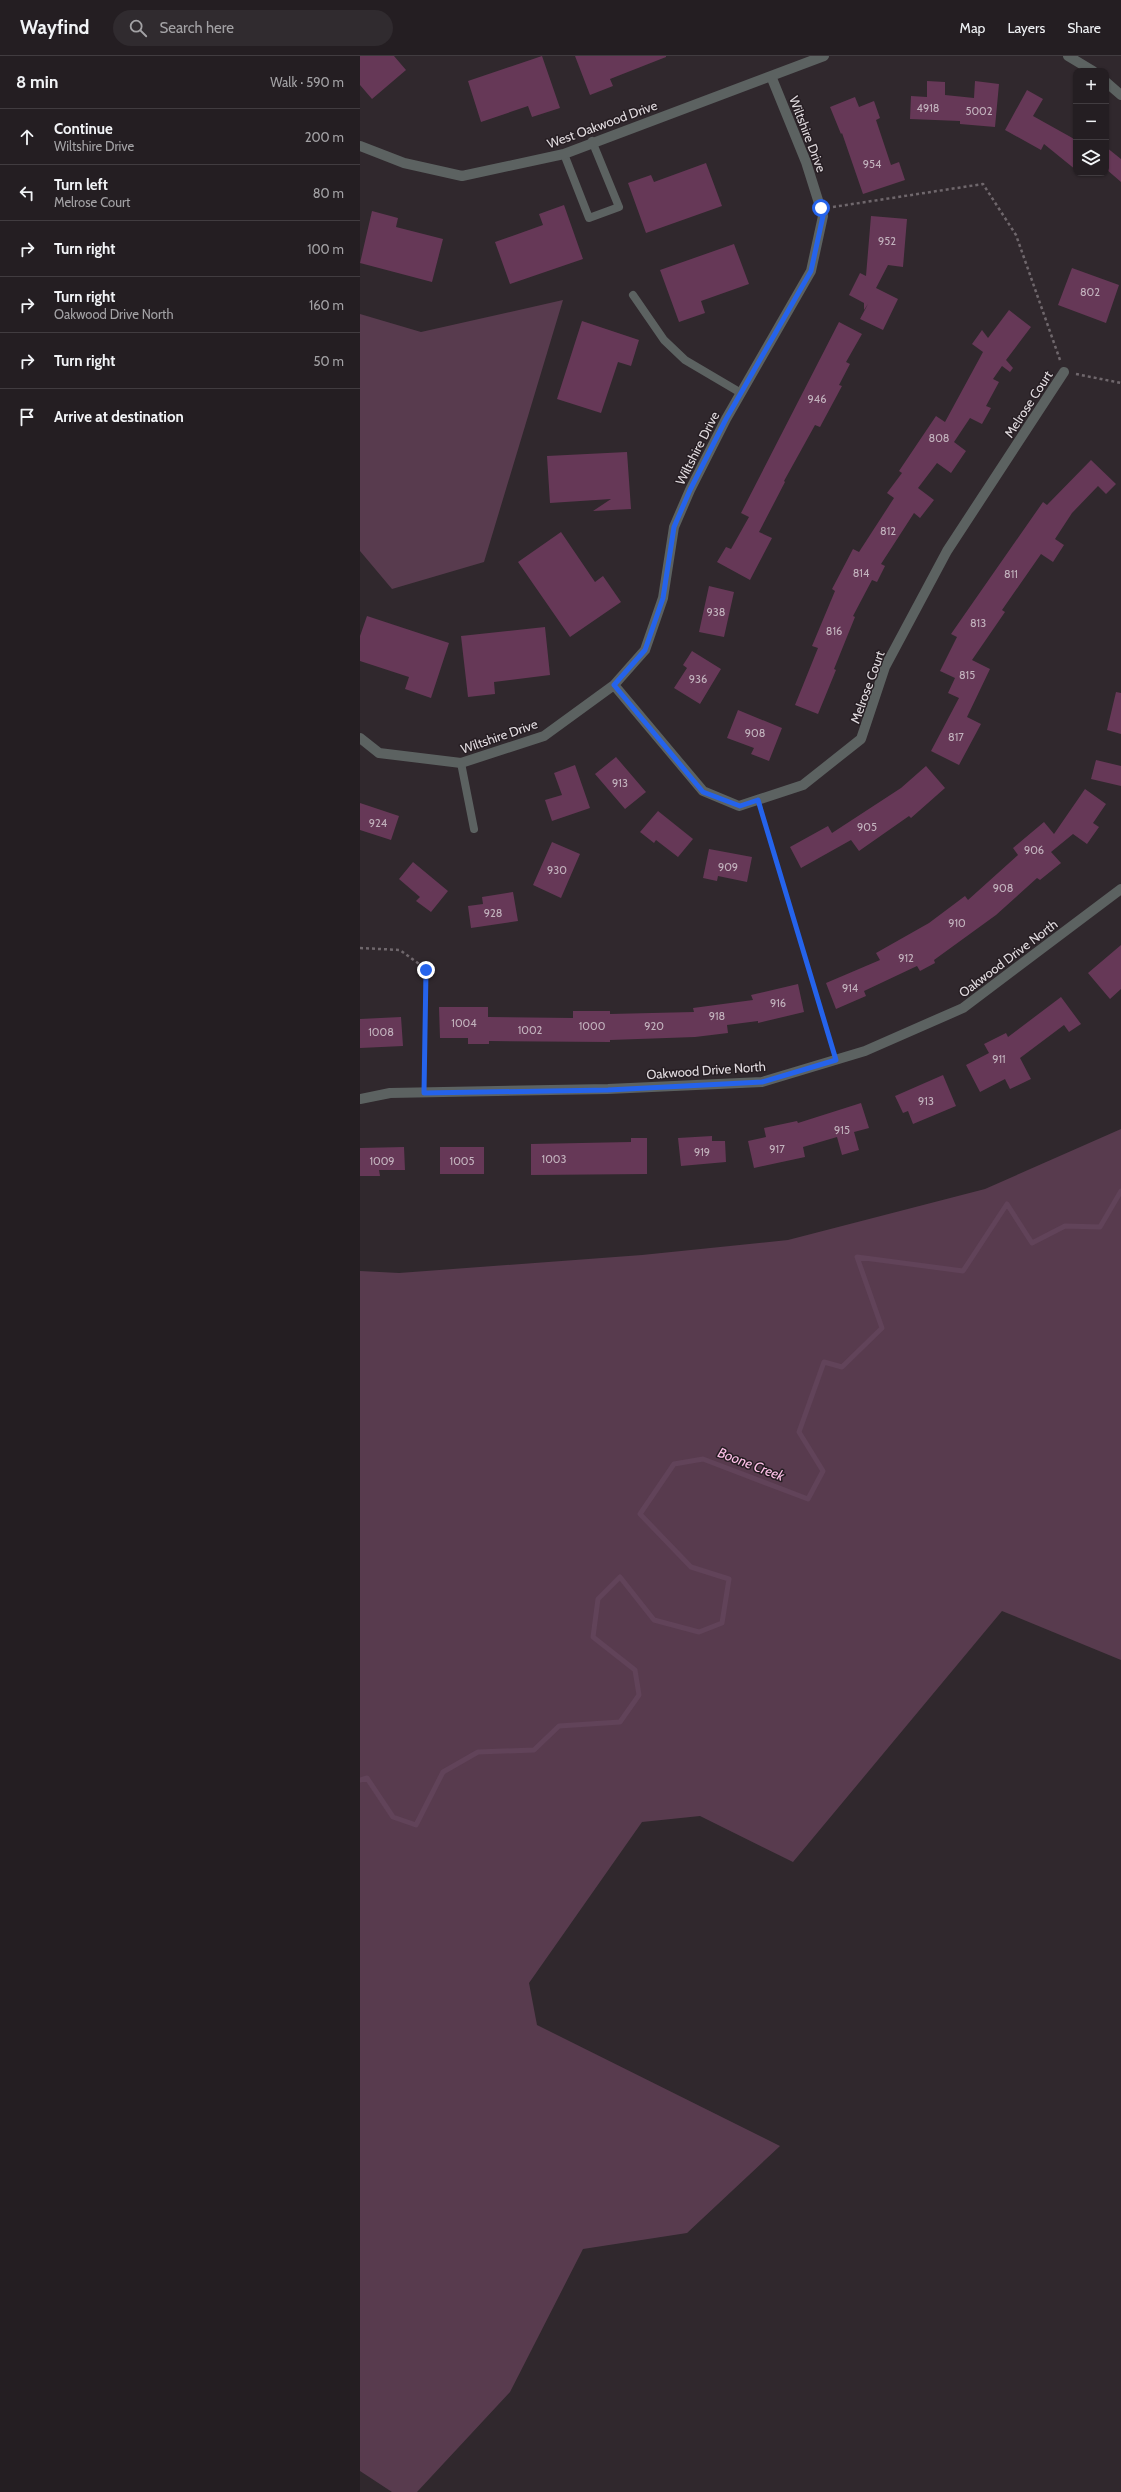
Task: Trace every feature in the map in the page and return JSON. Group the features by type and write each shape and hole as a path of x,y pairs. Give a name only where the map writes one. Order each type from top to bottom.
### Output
{"street":[{"name":"West Oakwood Drive","path":"360,146 404,163 462,176 564,154 592,142 824,56"},
{"path":"1068,56 1088,68"},
{"name":"Wiltshire Drive","path":"360,738 379,753 461,763 544,736 614,685 645,650 663,598 674,527 690,490 741,393 811,271 823,216 806,162 771,76"},
{"path":"1109,85 1121,95"},
{"name":"Melrose Court","path":"614,685 703,792 740,806 803,785 861,739 885,667 947,551 1064,372"},
{"name":"Oakwood Drive North","path":"360,1099 390,1093 608,1090 762,1082 865,1051 963,1008 1121,889"}],"lane":[{"path":"564,154 589,218 619,207 592,142"},
{"path":"633,294 664,340 685,360 741,393"},
{"path":"461,763 474,830"}],"path":[{"path":"821,208 983,184 1016,235 1064,372 1121,383"},
{"path":"758,800 836,1060"},
{"path":"360,948 400,950 426,970 424,1093"}],"shaded area":[{"path":"563,300 484,562 392,589 360,551 360,314 421,332"},
{"path":"1121,1129 1121,1660 1002,1611 793,1862 700,1816 642,1822 529,1983 537,2025 780,2146 687,2233 583,2249 510,2392 417,2492 392,2492 360,2471 360,1271 399,1273 642,1255 788,1240 985,1189"}],"building":[{"path":"360,56 394,56 406,70 372,99 360,85"},
{"path":"542,56 560,108 532,117 528,106 481,122 468,81"},
{"path":"575,56 666,57 610,79 613,86 590,95"},
{"path":"927,81 945,82 945,95 974,98 975,81 999,84 995,127 960,124 960,121 910,119 911,96 927,97"},
{"path":"1027,90 1043,99 1033,116 1073,138 1073,168 1044,144 1041,150 1005,130"},
{"path":"855,97 859,107 874,101 880,118 876,120 891,165 899,162 905,180 863,194 842,133 841,134 830,107"},
{"path":"1109,149 1121,159 1121,182 1109,172"},
{"path":"706,163 722,206 646,233 628,183 651,175 654,182"},
{"path":"564,205 583,259 510,284 495,242 543,225 539,214"},
{"path":"372,211 398,218 396,227 443,239 432,282 360,263"},
{"path":"871,216 907,219 903,267 888,265 876,288 898,299 883,330 860,319 868,304 864,310 864,303 849,295 860,273 866,276"},
{"path":"734,244 749,284 701,301 705,313 679,322 660,270"},
{"path":"1072,268 1119,285 1106,323 1058,305"},
{"path":"1009,310 1031,327 1006,360 1013,368 1010,372 1002,366 993,379 999,382 986,406 991,408 982,424 970,418 954,442 966,451 951,473 937,463 918,488 934,500 920,518 914,513 881,564 885,566 877,582 872,580 853,616 855,617 818,714 795,705 818,648 812,646 835,591 832,589 853,549 859,552 894,498 887,493 902,473 899,471 936,416 945,422 983,352 972,344 982,330 988,338"},
{"path":"582,321 639,340 631,366 618,362 601,413 557,399"},
{"path":"839,322 862,334 846,362 850,364 839,385 842,386 820,427 815,425 784,481 785,482 759,532 772,538 750,580 717,562 726,547 731,549 749,517 741,513"},
{"path":"627,452 631,509 593,511 611,499 550,503 547,456"},
{"path":"1091,460 1116,484 1106,494 1098,486 1072,513 1055,539 1064,545 1053,562 1041,554 1002,610 1005,612 972,660 990,669 967,717 981,724 959,765 931,751 959,698 948,693 955,678 940,671 957,637 951,634 1043,502 1047,505"},
{"path":"561,532 595,582 603,576 621,602 570,637 518,562"},
{"path":"709,586 734,592 724,637 699,632"},
{"path":"367,616 449,643 431,698 405,689 409,677 360,661 360,636"},
{"path":"545,627 550,675 494,682 495,694 468,697 461,636"},
{"path":"692,651 721,669 700,704 674,688 687,668 683,665"},
{"path":"1116,692 1121,693 1121,734 1107,730"},
{"path":"738,710 782,728 769,761 751,754 754,748 727,738"},
{"path":"616,757 646,792 625,809 595,774"},
{"path":"1096,760 1121,766 1121,786 1091,779"},
{"path":"575,765 590,808 552,821 545,800 562,795 554,773"},
{"path":"926,766 945,788 911,818 909,816 859,851 851,840 801,868 790,847 828,826 832,833 901,788"},
{"path":"1085,789 1106,804 1093,823 1099,827 1087,844 1073,834 1051,852 1061,863 1040,880 1037,878 996,915 934,960 935,963 920,971 917,966 864,991 866,996 836,1009 826,983 880,960 876,953 929,923 965,896 968,900 1018,855 1013,848 1044,822 1054,834"},
{"path":"360,803 399,816 391,840 360,830"},
{"path":"658,811 693,839 678,857 656,840 654,843 640,832"},
{"path":"552,842 580,854 561,898 533,885"},
{"path":"709,849 752,857 747,882 718,876 717,881 703,878"},
{"path":"413,862 448,891 431,912 416,901 420,897 399,879"},
{"path":"513,892 518,921 471,928 468,906 483,904 482,897"},
{"path":"1121,945 1121,989 1110,999 1088,973"},
{"path":"798,984 804,1012 758,1023 758,1021 727,1025 728,1033 695,1037 610,1040 610,1042 489,1041 489,1044 468,1044 468,1038 440,1038 439,1007 488,1007 488,1017 573,1018 573,1011 610,1011 610,1014 694,1012 693,1008 753,1000 751,995"},
{"path":"1061,997 1081,1024 1069,1032 1064,1025 1020,1058 1031,1079 1010,1089 1005,1079 980,1092 966,1065 989,1053 984,1044 1006,1033 1008,1037"},
{"path":"401,1017 403,1046 360,1048 360,1019"},
{"path":"943,1075 956,1106 913,1124 908,1111 903,1113 895,1096"},
{"path":"861,1103 869,1128 854,1132 859,1150 842,1155 837,1137 803,1147 805,1157 754,1168 748,1141 766,1137 764,1128 797,1121 798,1123"},
{"path":"712,1136 712,1141 725,1141 726,1162 681,1166 678,1138"},
{"path":"631,1138 647,1138 647,1174 531,1175 531,1144 631,1142"},
{"path":"404,1147 405,1170 379,1170 380,1176 360,1176 360,1148"},
{"path":"440,1147 484,1147 484,1174 440,1174"}],"waterway":[{"name":"Boone Creek","path":"360,1780 367,1778 393,1817 416,1825 443,1772 478,1752 534,1750 559,1726 620,1722 639,1695 635,1670 593,1637 598,1599 620,1577 654,1620 699,1632 722,1623 729,1579 691,1567 640,1514 674,1464 703,1459 808,1499 823,1471 799,1432 824,1362 842,1367 882,1328 857,1257 963,1271 1007,1204 1032,1243 1065,1226 1100,1227 1121,1191"}],"route":[{"path":"426,970 424,1093 608,1090 762,1082 836,1060 758,800 740,806 703,792 614,685 645,650 663,598 674,527 690,490 726,419 811,271 823,216 821,208"}]}
